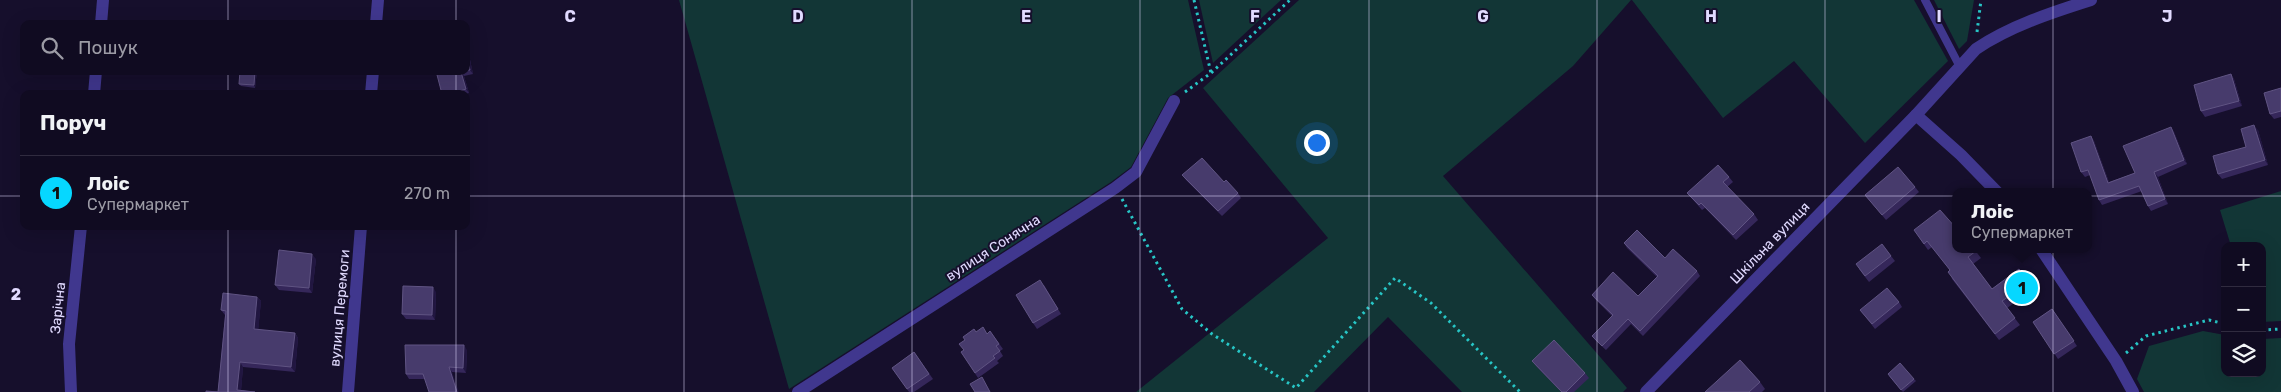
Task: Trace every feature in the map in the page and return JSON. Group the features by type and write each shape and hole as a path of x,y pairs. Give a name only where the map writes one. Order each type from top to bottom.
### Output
{"street":[{"path":"101,20 103,0"},
{"path":"376,20 378,0"},
{"name":"Шкільна вулиця","path":"1646,392 1916,115 1976,49 1988,41 2062,9 2092,0"},
{"path":"94,90 96,75"},
{"path":"371,90 373,75"},
{"name":"вулиця Сонячна","path":"798,392 1115,188 1136,172 1174,101"},
{"path":"1916,115 1961,155 1993,188"},
{"name":"Зарічна","path":"71,392 69,344 81,230"},
{"name":"вулиця Перемоги","path":"348,392 361,230"},
{"path":"2044,253 2116,361 2133,392"}],"lane":[{"path":"1925,0 1960,67"}],"path":[{"path":"1194,0 1211,73"},
{"path":"1174,101 1211,73 1290,0"},
{"path":"1976,49 1981,0"},
{"path":"1115,188 1182,309 1212,334 1296,388 1395,278 1430,303 1520,392"},
{"path":"2116,361 2146,336 2208,320 2221,323"},
{"path":"2266,330 2281,329"}],"green space":[{"path":"679,0 1188,0 1204,70 1168,98 1131,167 1111,182 789,389"},
{"path":"1199,0 1281,0 1213,63"},
{"path":"1299,0 1631,0 1573,66 1443,176 1627,388 1623,392 1462,392 1388,317 1314,392 1136,392 1328,238 1203,88"},
{"path":"1632,0 1914,0 1948,61 1865,143 1794,61 1723,118"},
{"path":"1934,0 1974,0 1967,41 1959,49"},
{"path":"2281,191 2281,321 2266,322 2266,242 2230,242 2220,210"},
{"path":"2203,331 2221,334 2221,377 2266,377 2266,339 2281,338 2281,392 2144,392 2137,379 2149,346"}],"building":[{"path":"2231,74 2239,101 2201,111 2194,85"},
{"path":"240,75 255,75 254,85 239,84"},
{"path":"437,75 462,75 466,89 441,90"},
{"path":"2281,88 2281,111 2270,114 2264,93"},
{"path":"2254,125 2265,160 2218,174 2213,156 2246,147 2241,129"},
{"path":"2171,127 2184,160 2154,172 2165,199 2148,206 2139,186 2099,200 2088,170 2081,172 2071,143 2091,136 2108,183 2135,173 2123,146"},
{"path":"1202,158 1224,182 1226,180 1238,193 1218,211 1182,175"},
{"path":"1718,165 1729,177 1723,182 1754,214 1733,235 1701,203 1699,205 1687,193"},
{"path":"1898,167 1915,187 1882,215 1865,195"},
{"path":"1940,210 1952,224 1952,253 1973,253 1968,257 1992,289 2019,269 2029,282 2002,301 2015,318 1995,334 1948,272 1950,270 1927,241 1924,244 1914,230"},
{"path":"1637,230 1665,258 1673,249 1697,271 1640,331 1628,319 1602,346 1592,336 1613,315 1592,295 1613,272 1638,296 1658,276 1624,243"},
{"path":"1882,244 1891,256 1865,276 1856,264"},
{"path":"279,250 312,254 309,288 275,285"},
{"path":"1040,280 1058,309 1033,323 1016,295"},
{"path":"403,286 433,287 432,315 402,314"},
{"path":"1887,288 1899,302 1872,324 1860,310"},
{"path":"223,293 257,297 254,329 295,333 291,367 240,362 237,390 255,392 218,392 226,311 221,310"},
{"path":"2052,309 2074,341 2054,354 2033,322"},
{"path":"983,327 987,334 990,331 999,344 996,346 1000,351 993,356 995,358 975,373 961,352 964,350 959,344 965,340 963,337 974,329 976,332"},
{"path":"1554,340 1585,373 1566,392 1562,392 1532,361"},
{"path":"405,345 464,345 463,368 449,367 457,392 429,392 423,374 406,374"},
{"path":"914,352 929,374 907,389 892,368"},
{"path":"1740,360 1760,382 1749,392 1705,392"},
{"path":"1900,363 1914,379 1901,390 1888,374"},
{"path":"982,377 990,392 975,392 970,384"}],"place":[{"name":"Лоіс","path":"2022,288"}]}
